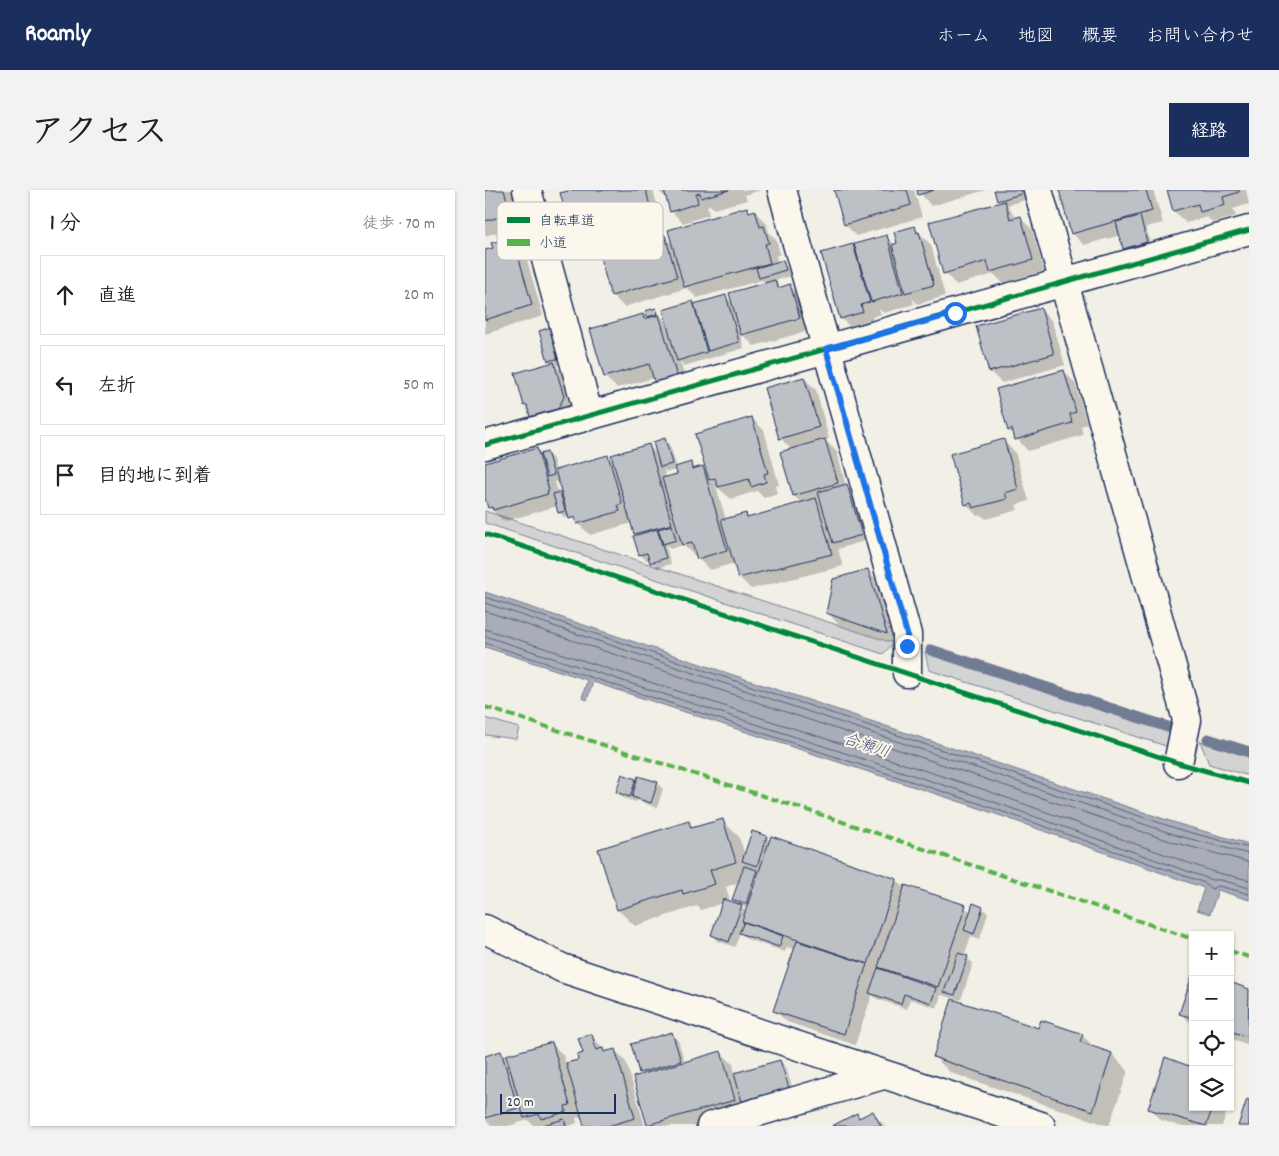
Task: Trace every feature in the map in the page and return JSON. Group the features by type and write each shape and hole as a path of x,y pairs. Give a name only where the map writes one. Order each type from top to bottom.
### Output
{"street":[{"path":"781,190 907,634 907,673"},
{"path":"1038,190 1187,720 1178,763"},
{"path":"485,445 1249,230"},
{"path":"546,260 589,416"},
{"path":"485,929 561,968 1041,1126"},
{"path":"711,1126 883,1075"}],"shaded area":[{"path":"485,511 893,643 883,654 485,523"},
{"path":"925,652 1176,732 1166,746 929,670"},
{"path":"485,718 519,728 516,739 485,735"},
{"path":"1200,741 1249,756 1249,776 1209,764"}],"water":[{"name":"合瀬川","path":"485,592 1182,825 1249,844 1249,900 1218,890 1210,914 1197,910 1204,888 976,807 593,682 587,700 582,698 587,680 485,647"}],"building":[{"path":"485,190 504,190 508,202 497,202 497,218 485,221"},
{"path":"572,190 646,190 649,202 563,202 560,193"},
{"path":"664,190 729,190 701,198 700,193 696,194 698,203 670,212"},
{"path":"834,190 907,190 911,205 844,225"},
{"path":"917,190 934,190 918,195"},
{"path":"994,190 1020,190 1021,194 997,201"},
{"path":"1059,190 1146,190 1152,211 1071,234"},
{"path":"1167,190 1239,190 1239,192 1223,197 1225,205 1200,212 1198,204 1173,211"},
{"path":"1005,201 1010,219 1021,216 1033,260 990,272 987,261 943,274 929,222"},
{"path":"747,207 749,212 755,210 760,227 764,226 769,243 765,244 770,263 684,287 668,230"},
{"path":"1140,216 1147,242 1123,249 1116,222"},
{"path":"915,226 917,233 919,232 934,285 905,293 892,245 897,243 894,232"},
{"path":"665,235 677,277 611,296 601,260 663,260 663,236"},
{"path":"887,235 903,293 871,302 854,244"},
{"path":"497,241 497,260 519,260 532,305 485,320 485,250 493,248 491,243"},
{"path":"853,244 870,302 861,305 863,312 840,319 821,253"},
{"path":"783,260 786,270 759,278 756,268"},
{"path":"775,280 778,288 790,284 800,318 741,335 729,293"},
{"path":"726,295 739,342 708,351 694,304"},
{"path":"693,301 707,352 677,361 663,310"},
{"path":"656,308 658,314 647,317 645,311"},
{"path":"1041,308 1054,354 989,372 976,326"},
{"path":"643,314 644,319 659,315 677,377 655,384 649,364 604,377 590,329"},
{"path":"551,327 560,358 548,361 539,331"},
{"path":"554,362 564,397 558,409 530,417 527,405 524,406 515,373"},
{"path":"1064,370 1076,412 1070,414 1072,423 1015,440 1012,429 1008,431 996,389"},
{"path":"804,377 819,427 779,439 764,388"},
{"path":"752,417 768,473 764,474 766,482 751,487 749,479 718,487 715,478 709,480 695,434"},
{"path":"665,438 672,464 660,467 653,442"},
{"path":"825,439 838,483 793,496 780,452"},
{"path":"1004,439 1018,489 1005,493 1007,499 973,508 971,503 965,505 950,454"},
{"path":"649,444 672,524 634,534 611,455"},
{"path":"537,448 549,490 547,491 548,494 493,510 492,507 488,508 485,498 485,463"},
{"path":"547,452 554,475 547,477 540,454"},
{"path":"608,455 622,504 618,505 620,511 577,524 575,517 569,519 555,470"},
{"path":"691,462 692,469 703,466 727,550 697,559 692,543 682,545 662,478 677,474 675,467"},
{"path":"847,484 862,535 833,543 818,492"},
{"path":"560,492 565,511 558,513 553,494"},
{"path":"816,498 832,554 738,578 721,520 746,513 747,518"},
{"path":"672,525 676,540 663,544 658,529"},
{"path":"657,529 666,558 650,563 647,553 639,555 633,536"},
{"path":"868,569 887,634 826,613 833,579"},
{"path":"622,774 636,779 630,797 616,792"},
{"path":"638,776 658,782 651,803 632,797"},
{"path":"723,819 736,862 710,870 715,884 683,894 682,890 617,910 598,849 689,821 691,828"},
{"path":"752,831 767,836 757,866 742,861"},
{"path":"771,836 897,879 868,964 742,921"},
{"path":"744,866 757,870 746,904 732,900"},
{"path":"905,885 966,905 938,987 878,967"},
{"path":"723,899 742,905 729,942 711,935"},
{"path":"973,903 983,907 974,934 964,930"},
{"path":"744,922 783,936 779,947 739,933"},
{"path":"797,941 867,964 844,1034 773,1011"},
{"path":"958,953 968,956 955,995 944,992"},
{"path":"878,968 936,988 931,1003 904,994 901,1004 869,993"},
{"path":"1234,983 1249,989 1248,1037 1234,1032"},
{"path":"1189,985 1189,1017 1179,1014"},
{"path":"952,999 1038,1028 1041,1020 1083,1034 1080,1042 1112,1053 1093,1111 933,1057"},
{"path":"672,1032 681,1061 639,1073 631,1044"},
{"path":"592,1034 596,1050 603,1048 604,1052 615,1049 635,1118 608,1126 584,1126 566,1063 578,1060 577,1055 583,1053 578,1038"},
{"path":"552,1042 570,1105 565,1106 566,1112 541,1119 539,1114 524,1118 506,1055"},
{"path":"501,1051 518,1108 485,1118 485,1056"},
{"path":"721,1051 735,1100 647,1125 633,1077"},
{"path":"1165,1057 1189,1066 1189,1111 1212,1111 1206,1126 1148,1109"},
{"path":"780,1060 789,1088 742,1102 734,1073"},
{"path":"1247,1099 1249,1100 1249,1126 1238,1126"},
{"path":"873,1111 881,1126 832,1126 857,1113 859,1118"},
{"path":"564,1119 566,1126 540,1126"}],"waterway":[{"path":"931,650 1168,727"},
{"path":"1208,739 1249,752"}],"marked path":[{"path":"485,707 807,810 1189,938"},
{"path":"1234,952 1249,957"}],"cycle path":[{"path":"485,445 1249,230"},
{"path":"485,534 1178,763 1249,783"}],"route":[{"path":"907,646 907,634 826,349 955,313"}]}
